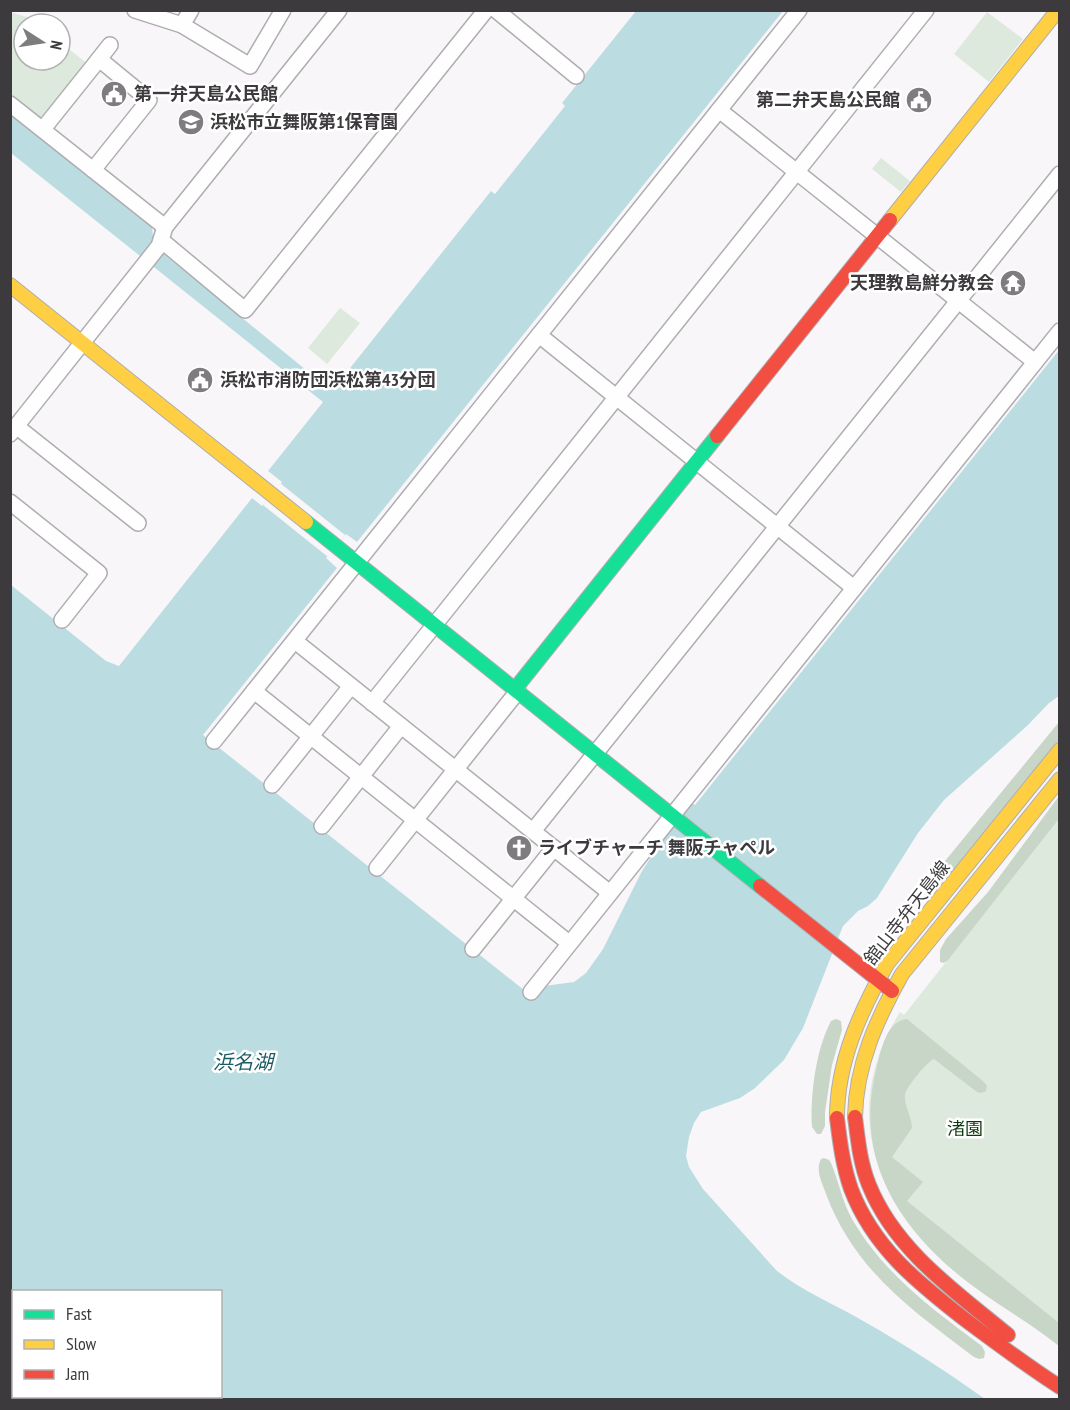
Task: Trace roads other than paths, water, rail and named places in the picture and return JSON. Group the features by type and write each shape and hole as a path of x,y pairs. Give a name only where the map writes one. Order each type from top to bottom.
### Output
{"street":[{"path":"135,10 182,25 250,66 283,10"},
{"path":"182,25 191,10"},
{"path":"138,523 13,430 146,262 162,238 339,10"},
{"path":"10,104 93,170 162,238 245,309 486,10"},
{"path":"496,10 576,76"},
{"path":"214,741 799,10"},
{"path":"372,703 926,10"},
{"path":"377,868 697,461 1057,12"},
{"path":"43,129 110,45"},
{"path":"93,170 150,100 99,59"},
{"path":"719,110 1035,362"},
{"path":"533,831 1059,174"},
{"path":"10,285 892,990"},
{"path":"531,992 674,816 1059,331"},
{"path":"539,335 854,588"},
{"path":"10,502 99,573 62,620"},
{"path":"295,641 610,893"},
{"path":"272,785 351,686"},
{"path":"254,691 569,944"},
{"path":"322,826 401,726"},
{"name":"舘山寺弁天島線","path":"1059,750 887,964 873,975 843,1067 836,1113 838,1139 852,1194 872,1230 898,1263 928,1291 1059,1387"},
{"name":"舘山寺弁天島線","path":"1059,779 902,974 892,990 873,1031 860,1071 854,1113 858,1150 869,1186 887,1220 911,1250 939,1277 1033,1356 1059,1382"},
{"path":"473,949 554,848"},
{"path":"838,1139 856,1136"}],"water":[{"name":"浜名湖","path":"636,11 783,11 357,542 346,534 326,558 337,568 203,735 534,998 544,986 574,982 586,973 603,949 642,871 669,829 691,802 695,805 1059,350 1059,696 944,800 918,833 877,898 858,911 843,926 803,1028 784,1060 755,1088 740,1098 701,1112 689,1137 686,1156 689,1167 703,1189 777,1271 809,1292 911,1350 985,1399 22,1400 19,1398 222,1398 222,1290 12,1290 11,1392 11,585 106,661 119,666 252,498 262,506 282,482 268,471 323,402 11,153 10,114 152,227 154,246 322,383 325,380 335,387 491,191 495,194 565,106 562,103"}],"place":[{"name":"第一弁天島公民館","path":"114,94"},
{"name":"第二弁天島公民館","path":"919,100"},
{"name":"浜松市立舞阪第1保育園","path":"191,122"},
{"name":"天理教島鮮分教会","path":"1013,283"},
{"name":"浜松市消防団浜松第43分団","path":"200,380"},
{"name":"ライブチャーチ 舞阪チャペル","path":"519,848"}],"park label":[{"name":"渚園","path":"965,1129"}]}
